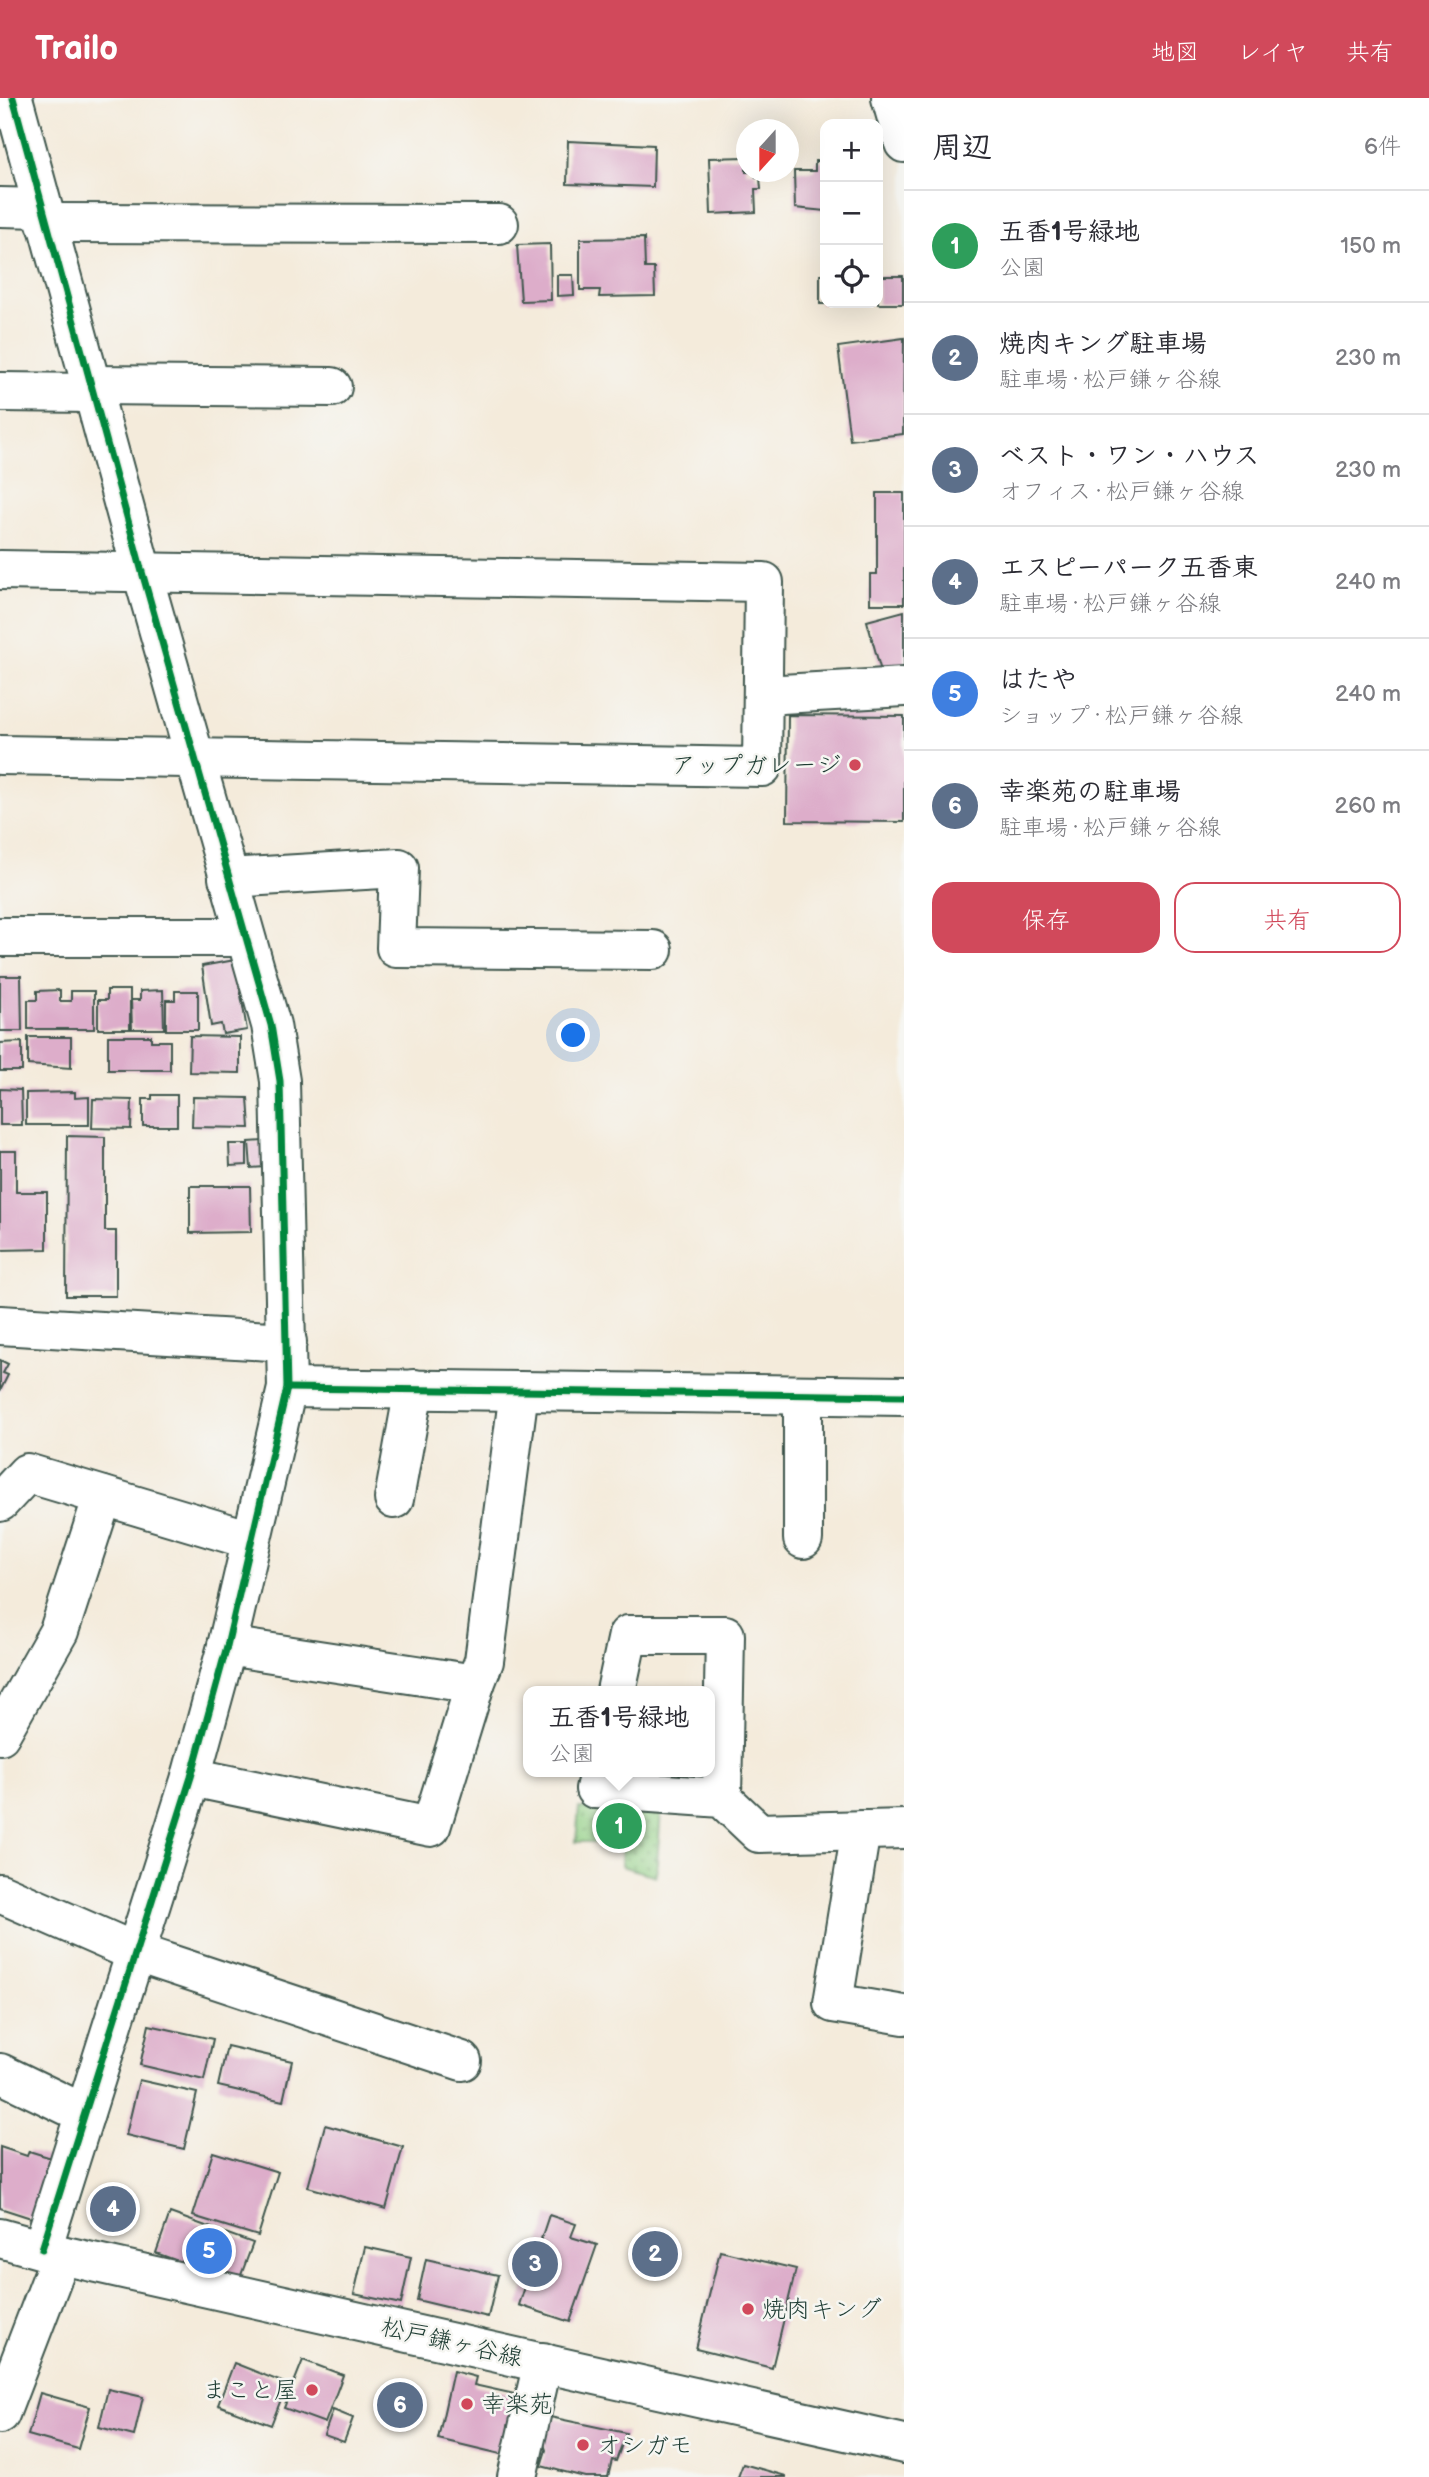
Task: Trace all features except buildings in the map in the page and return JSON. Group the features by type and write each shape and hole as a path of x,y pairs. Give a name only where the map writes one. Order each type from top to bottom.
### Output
{"street":[{"path":"0,2414 51,2252 85,2114 191,1777 227,1646 287,1388 280,1081 271,1025 142,572 13,98"},
{"path":"891,98 904,143"},
{"path":"0,207 44,215 499,223"},
{"path":"0,392 332,387"},
{"path":"0,570 764,582 762,767 0,755"},
{"path":"764,695 904,687"},
{"path":"228,878 399,867 396,948 653,950"},
{"path":"0,937 245,937"},
{"path":"0,1325 287,1342"},
{"path":"287,1388 904,1396"},
{"path":"394,1499 414,1389"},
{"path":"191,1777 431,1827 484,1661 519,1391"},
{"path":"803,1395 803,1539"},
{"path":"0,1503 27,1473 251,1540"},
{"path":"0,1735 59,1632 103,1496"},
{"path":"617,1686 628,1635 725,1635 722,1798"},
{"path":"227,1646 475,1684"},
{"path":"598,1777 595,1789 722,1798 759,1833 904,1829"},
{"path":"861,1830 833,2003 904,2015"},
{"path":"0,1893 137,1953 463,2061"},
{"path":"0,2073 85,2114"},
{"name":"松戸鎌ヶ谷線","path":"0,2238 51,2252 904,2444"},
{"path":"517,2477 543,2362"}],"green space":[{"path":"579,1808 661,1811 656,1876 621,1866 622,1842 576,1842"}],"cycle path":[{"path":"13,98 142,572 271,1025 280,1081 287,1388 227,1646 191,1777 42,2249"},
{"path":"287,1388 904,1396"}],"place":[{"name":"アップガレージ","path":"855,765"},
{"name":"五香1号緑地","path":"619,1826"},
{"name":"エスピーパーク五香東","path":"113,2209"},
{"name":"はたや","path":"209,2251"},
{"name":"焼肉キング駐車場","path":"655,2254"},
{"name":"ベスト・ワン・ハウス","path":"535,2264"},
{"name":"焼肉キング","path":"748,2309"},
{"name":"まこと屋","path":"312,2390"},
{"name":"幸楽苑","path":"467,2404"},
{"name":"幸楽苑の駐車場","path":"400,2405"},
{"name":"オシガモ","path":"583,2445"}]}
